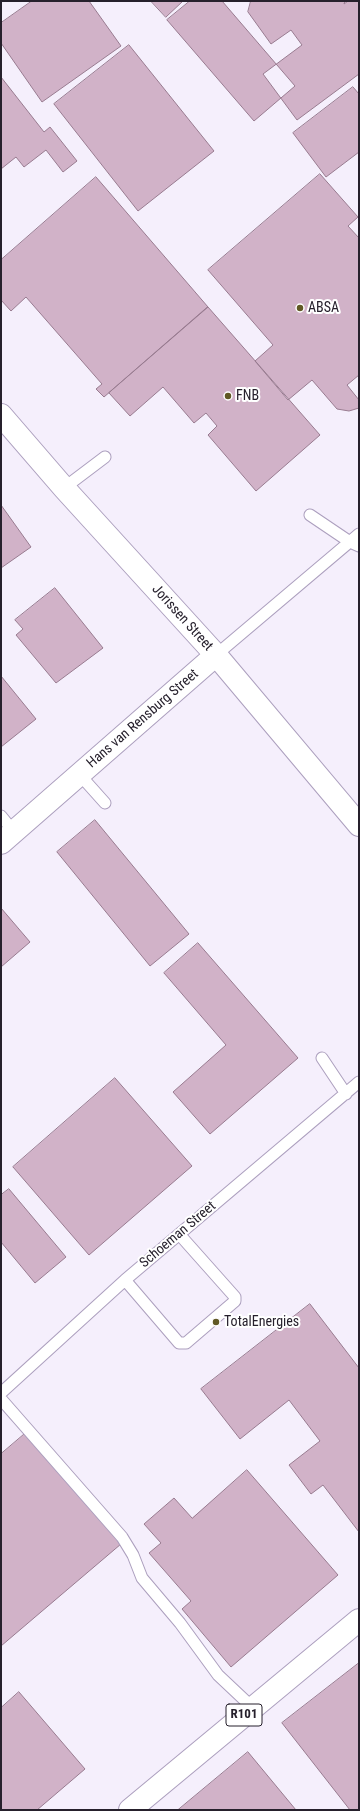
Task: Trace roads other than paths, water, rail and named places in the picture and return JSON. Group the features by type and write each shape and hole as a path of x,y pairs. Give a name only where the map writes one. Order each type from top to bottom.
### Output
{"street":[{"name":"Jorissen Street","path":"1,415 64,488 216,655 359,825"},
{"name":"Hans van Rensburg Street","path":"5,830 80,775 216,655"},
{"name":"R101","path":"130,1810 359,1620"}],"lane":[{"path":"64,488 105,457"},
{"path":"310,515 355,544"},
{"name":"Hans van Rensburg Street","path":"216,655 355,544 359,534"},
{"path":"80,775 105,803"},
{"path":"322,1058 346,1094"},
{"name":"Schoeman Street","path":"1,1393 125,1280 359,1082"},
{"path":"125,1280 179,1343 186,1343 235,1301 235,1297 179,1234"},
{"path":"1,1398 122,1537 133,1555 142,1578 180,1623 218,1675 253,1708"}],"place":[{"name":"ABSA","path":"300,308"},
{"name":"FNB","path":"228,396"},
{"name":"TotalEnergies","path":"216,1322"}]}
